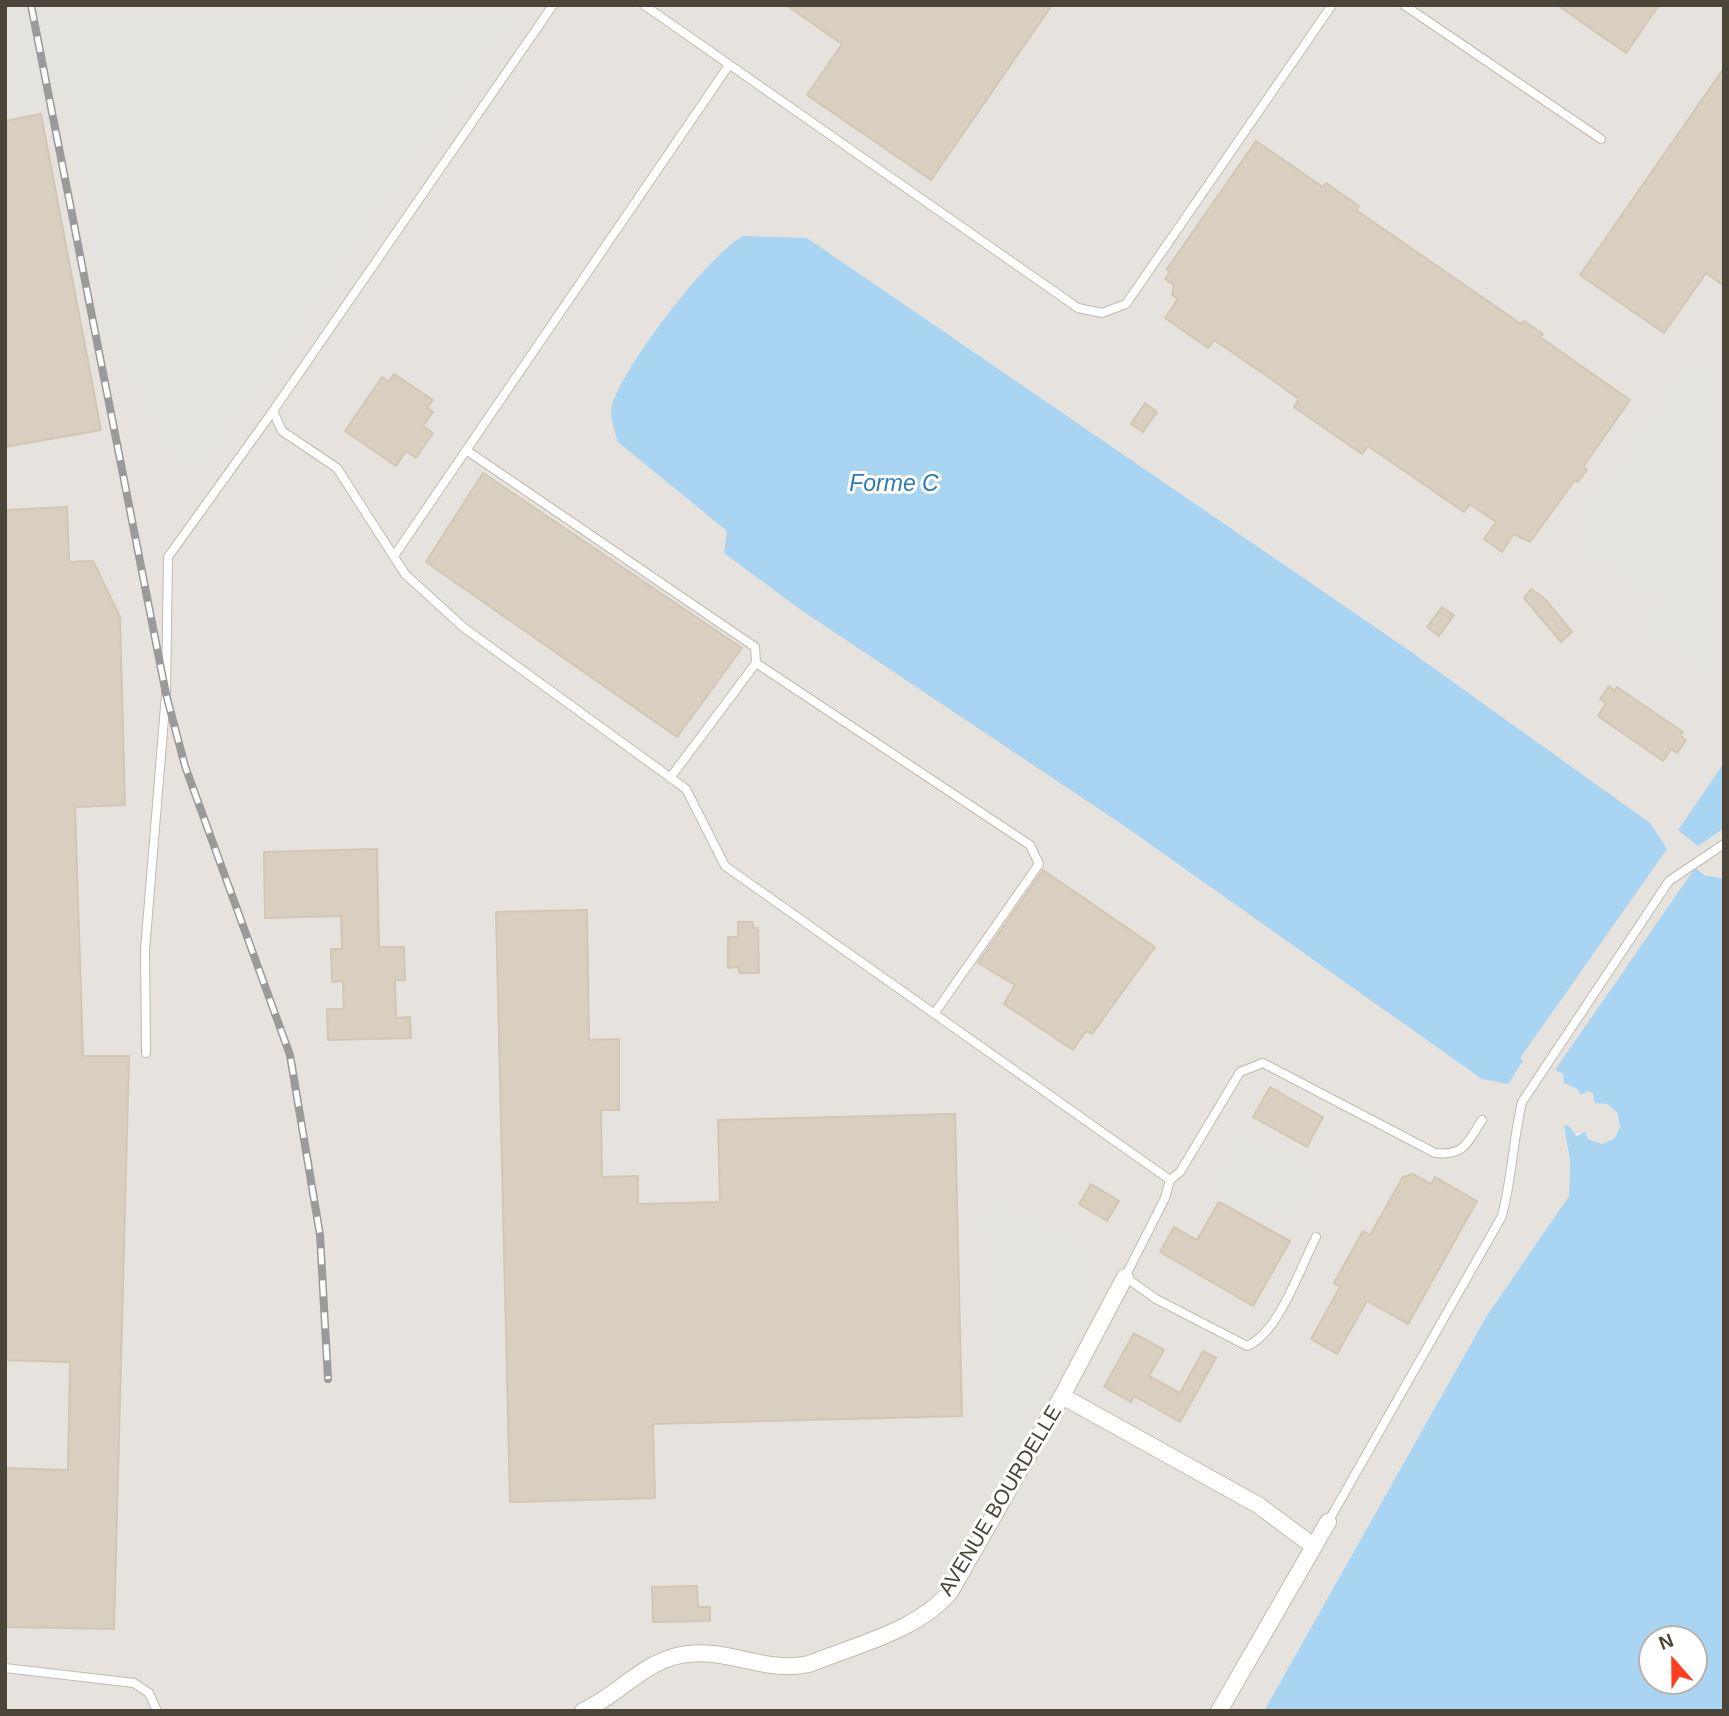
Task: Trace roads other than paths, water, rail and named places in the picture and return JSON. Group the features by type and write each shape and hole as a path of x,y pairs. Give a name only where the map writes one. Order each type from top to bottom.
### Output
{"street":[{"name":"AVENUE BOURDELLE","path":"583,1711 644,1670 680,1655 716,1653 741,1661 791,1668 809,1664 914,1622 936,1608 950,1592 1062,1396 1125,1277"},
{"path":"1062,1396 1258,1505 1312,1545"},
{"path":"1220,1711 1312,1545 1328,1522"}],"lane":[{"path":"146,1052 145,950 166,694 168,557 553,5"},
{"path":"644,5 1078,308 1102,313 1126,304 1332,5"},
{"path":"1405,5 1601,139"},
{"path":"394,556 729,65"},
{"path":"272,411 282,431 337,468 405,574 463,627 686,789 725,866 1170,1180"},
{"path":"466,450 755,647 756,663 670,778"},
{"path":"756,663 1030,845 1039,864 934,1014"},
{"path":"1328,1522 1502,1216 1511,1180 1515,1132 1522,1101 1670,881 1724,844"},
{"path":"1316,1237 1271,1327 1259,1341 1247,1346 1155,1298 1125,1277 1165,1198 1170,1180 1180,1172 1240,1072 1263,1063 1435,1153 1452,1155 1465,1147 1482,1120"},
{"path":"5,1668 134,1683 154,1699 157,1711"}],"water":[{"name":"Forme C","path":"743,236 807,238 1407,649 1650,823 1667,849 1520,1058 1523,1061 1508,1084 1482,1079 1123,825 801,610 724,553 727,531 618,442 611,410 633,365 649,339 689,288 709,265"},
{"path":"1724,763 1724,828 1698,846 1678,830"},
{"path":"1695,868 1705,875 1724,879 1724,1711 1264,1711 1486,1317 1569,1196 1570,1161 1564,1126 1568,1125 1577,1136 1585,1132 1588,1139 1602,1144 1614,1139 1620,1127 1617,1113 1608,1104 1595,1103 1593,1094 1588,1091 1581,1095 1577,1089 1564,1083 1563,1074 1555,1070"}],"railway":[{"path":"31,5 166,694 185,766 290,1055 320,1235 328,1379"}]}
